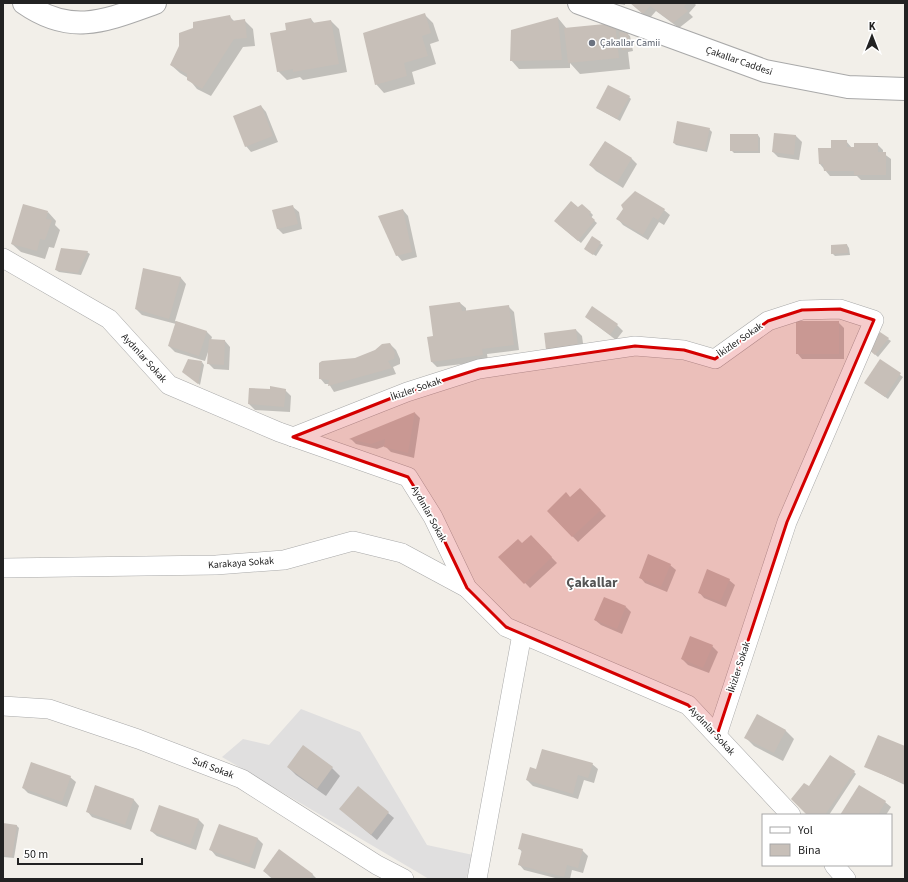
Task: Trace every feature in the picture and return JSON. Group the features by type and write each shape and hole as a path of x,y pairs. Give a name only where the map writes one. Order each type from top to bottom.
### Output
{"street":[{"path":"24,3 40,14 65,23 106,21 155,3"},
{"name":"Çakallar Caddesi","path":"579,3 765,71 848,87 905,89"},
{"name":"Aydınlar Sokak","path":"3,258 109,319 169,385 293,437 408,477 434,518 467,588 506,627 688,705 790,814"},
{"name":"İkizler Sokak","path":"293,437 407,392 479,368 635,346 684,350 715,359 768,320 802,310 840,310 874,320 787,522 716,735"},
{"name":"Karakaya Sokak","path":"3,568 216,566 284,560 353,541 402,553 467,588"},
{"path":"477,879 522,634"},
{"name":"Sufi Sokak","path":"3,706 49,709 138,739 242,779 377,865 404,879"},
{"path":"835,866 846,879"}],"highlighted area":[{"path":"840,309 874,320 787,522 717,735 688,705 506,627 467,588 433,517 408,477 293,437 407,392 479,369 635,346 684,350 715,359 768,321 802,310"}],"shaded area":[{"path":"301,709 360,732 427,845 473,855 466,879 429,879 222,757 243,739 269,745"}],"building":[{"path":"630,3 687,3 684,7 688,11 673,23 650,6 643,14"},
{"path":"425,13 431,33 422,36 428,56 404,63 407,76 375,85 363,33"},
{"path":"230,15 232,21 245,19 247,38 234,39 202,89 187,80 187,74 170,65 179,46 179,33 193,28 193,22"},
{"path":"558,17 562,60 510,61 511,30"},
{"path":"311,18 312,23 331,20 339,64 293,72 293,69 277,72 270,33 286,30 285,23"},
{"name":"Çakallar Camii","path":"615,23 619,58 568,63 564,28"},
{"path":"619,32 628,33 631,49 622,50"},
{"path":"608,85 630,96 617,119 596,108"},
{"path":"261,105 273,136 245,147 233,116"},
{"path":"677,121 710,128 705,150 673,143"},
{"path":"774,133 796,135 794,155 772,152"},
{"path":"730,134 758,134 758,151 730,151"},
{"path":"831,140 847,140 847,147 854,147 854,143 878,143 878,152 886,152 886,175 854,175 854,171 824,171 823,164 819,164 818,148 831,148"},
{"path":"605,141 632,158 617,183 589,165"},
{"path":"635,191 665,209 658,220 653,217 643,235 616,219 623,209 621,205"},
{"path":"571,201 578,207 582,204 591,212 589,215 595,220 578,241 554,221"},
{"path":"23,204 48,211 46,219 52,220 45,240 40,239 37,251 11,244"},
{"path":"293,205 298,224 277,229 272,210"},
{"path":"403,209 412,252 396,256 378,216"},
{"path":"592,236 601,242 593,255 584,249"},
{"path":"847,244 848,253 831,254 831,245"},
{"path":"61,248 88,251 78,273 55,270"},
{"path":"143,268 181,277 169,319 135,309"},
{"path":"460,302 462,311 509,305 514,345 482,349 483,355 431,362 427,337 433,336 429,306"},
{"path":"592,306 618,324 610,335 585,317"},
{"path":"176,321 207,331 199,356 168,346"},
{"path":"796,321 839,321 839,354 796,354"},
{"path":"576,329 578,346 546,350 544,333"},
{"path":"880,332 889,338 875,355 867,348"},
{"path":"209,339 225,340 224,365 207,364"},
{"path":"390,343 395,353 394,359 388,361 392,368 328,386 329,380 319,379 319,363 322,361 355,358 375,350 382,344"},
{"path":"188,359 202,361 198,384 182,372"},
{"path":"880,359 901,373 885,397 864,383"},
{"path":"270,386 286,389 284,407 248,404 249,388 270,389"},
{"path":"415,412 408,453 384,447 385,439 371,444 349,439"},
{"path":"580,488 601,510 572,537 547,511 566,492 570,497"},
{"path":"531,535 552,557 524,584 498,557 518,539 522,543"},
{"path":"648,554 671,564 661,587 639,578"},
{"path":"707,569 730,579 720,602 698,593"},
{"path":"604,597 626,606 617,629 594,620"},
{"path":"690,636 713,645 703,668 681,659"},
{"path":"757,714 786,730 774,753 744,738"},
{"path":"878,735 905,746 905,784 864,767"},
{"path":"303,745 333,767 317,789 287,767"},
{"path":"542,749 593,763 588,778 578,775 573,794 526,780 530,767 536,769"},
{"path":"830,755 855,771 826,814 806,814 791,799 804,783 809,786"},
{"path":"31,762 71,776 62,802 22,788"},
{"path":"95,785 134,799 125,825 86,812"},
{"path":"859,785 886,801 879,814 841,814"},
{"path":"358,786 389,812 371,835 339,809"},
{"path":"159,805 199,819 190,845 150,831"},
{"path":"3,823 17,825 12,857 3,855"},
{"path":"219,824 258,838 249,864 209,850"},
{"path":"522,833 583,849 578,868 567,865 564,877 518,865 522,850 518,849"},
{"path":"279,849 313,874 310,879 274,879 263,871"}],"place":[{"name":"Çakallar Camii","path":"592,43"}],"district":[{"name":"Çakallar","path":"592,583"}]}
